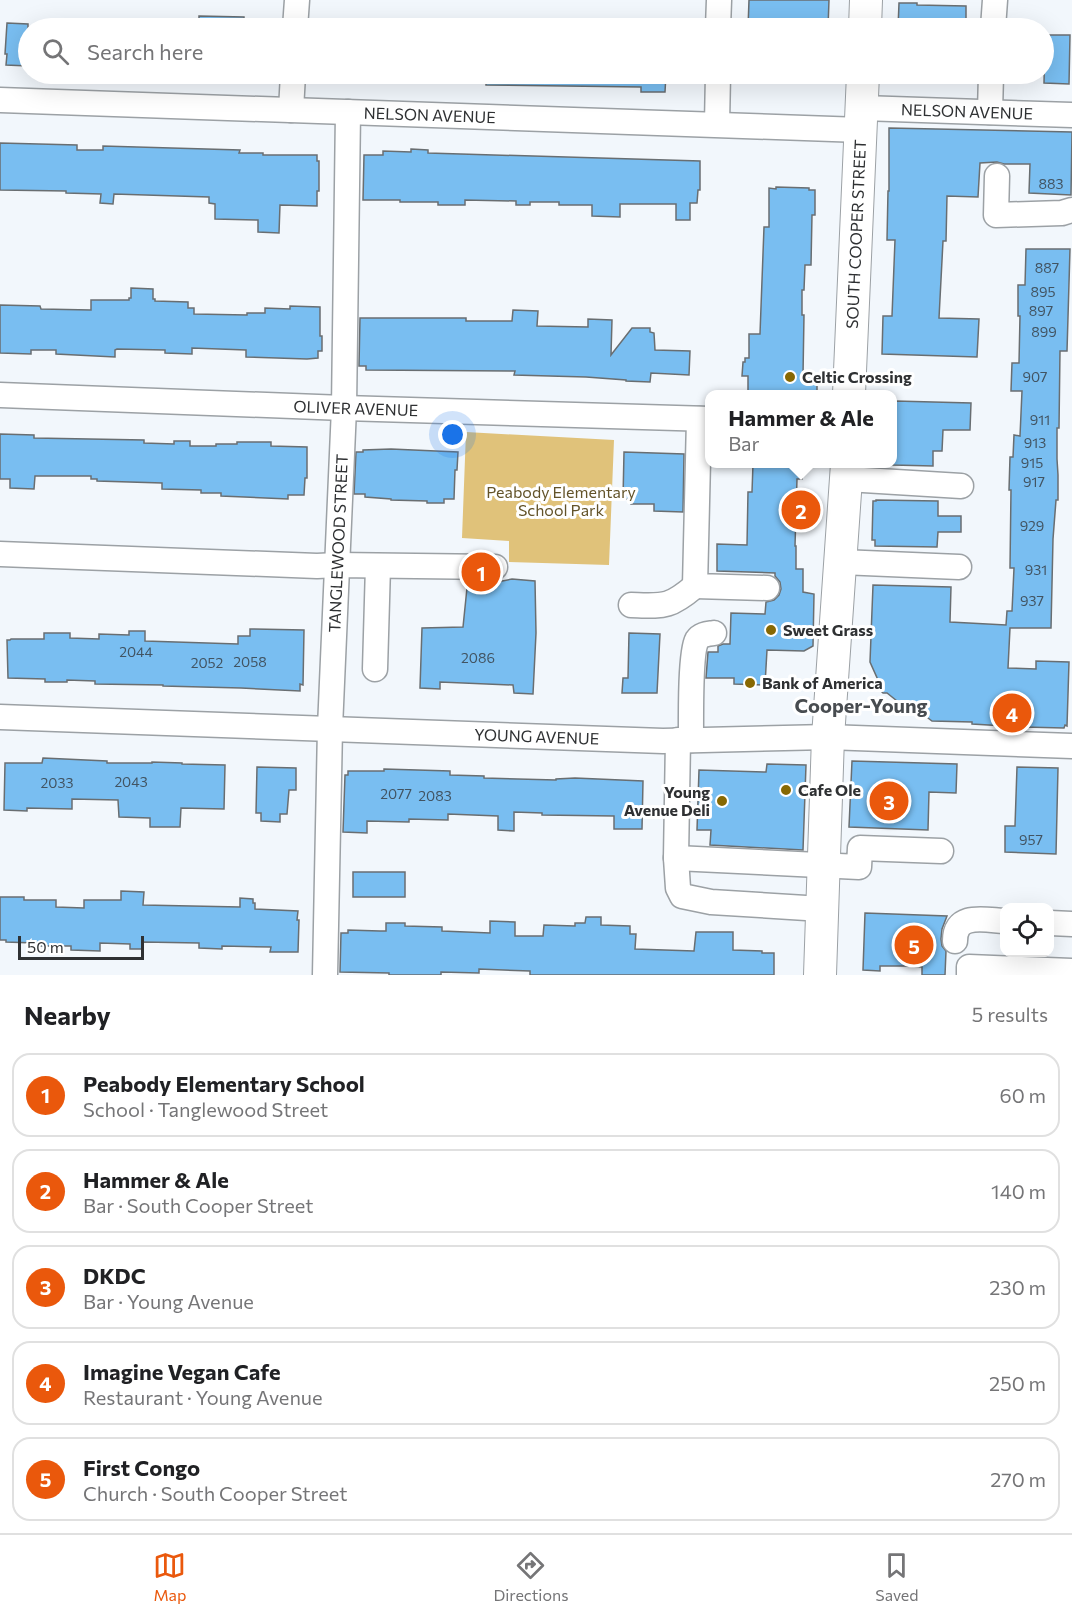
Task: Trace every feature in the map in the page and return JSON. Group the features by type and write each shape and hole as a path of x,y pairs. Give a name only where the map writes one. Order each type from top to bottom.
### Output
{"main road":[{"path":"865,18 866,0"},
{"name":"SOUTH COOPER STREET","path":"849,390 863,84"},
{"path":"820,975 828,737 847,471"}],"street":[{"path":"296,18 297,0"},
{"path":"718,0 718,18"},
{"path":"994,18 995,0"},
{"path":"291,110 292,84"},
{"path":"717,124 718,84"},
{"path":"990,112 991,84"},
{"name":"NELSON AVENUE","path":"0,100 717,124 990,112 1072,116"},
{"name":"TANGLEWOOD STREET","path":"325,975 330,728 344,408 348,112"},
{"path":"997,176 996,215 1062,213 1072,210"},
{"name":"OLIVER AVENUE","path":"0,395 704,419"},
{"path":"695,586 704,419"},
{"path":"847,471 962,486"},
{"path":"0,554 232,564 495,567"},
{"path":"841,562 959,567"},
{"path":"375,669 378,566"},
{"path":"631,605 663,606 676,601 695,586 767,588"},
{"path":"714,633 701,636 695,642 693,656 675,858 678,888 682,896 711,902 822,909"},
{"name":"YOUNG AVENUE","path":"0,717 684,740 828,737 1072,746"},
{"path":"675,858 859,867 860,848 941,851"},
{"path":"1000,921 973,919 963,922 956,932 962,958 1064,972"},
{"path":"1054,923 1072,924"}],"green space":[{"name":"Peabody Elementary School Park","path":"466,432 614,440 609,565 509,562 509,541 462,538"}],"building":[{"path":"749,0 829,0 828,18 748,18"},
{"path":"899,3 966,6 966,18 898,18"},
{"path":"199,16 244,17 244,18 199,18"},
{"path":"7,23 18,24 18,66 6,65 7,54 5,54"},
{"path":"1054,35 1070,35 1069,84 1054,83"},
{"path":"665,84 665,92 641,92 641,87 486,85"},
{"path":"889,128 1072,132 1071,195 1029,193 1030,164 997,162 980,163 978,197 947,196 946,241 943,241 939,318 979,319 977,357 882,354 883,316 892,316 895,240 887,240"},
{"path":"0,143 77,145 77,150 103,150 103,146 240,150 239,153 263,153 263,155 317,155 319,191 317,191 317,206 280,205 279,233 258,232 258,220 215,219 215,204 209,203 209,197 114,194 113,204 100,203 101,194 0,190"},
{"path":"411,149 428,150 428,153 700,161 700,190 698,190 697,203 690,203 690,220 676,220 676,204 620,204 620,217 592,216 592,205 559,205 559,202 530,202 530,205 516,205 516,201 465,200 465,205 438,205 438,202 363,200 364,155 383,155 383,151 411,152"},
{"path":"776,187 815,190 811,265 805,265 802,315 804,315 803,375 817,375 817,390 748,390 748,376 742,376 743,362 745,358 749,358 749,334 760,334 764,227 769,227 769,188 776,189"},
{"path":"1026,249 1070,249 1067,351 1060,351 1059,428 1057,428 1058,500 1056,500 1053,539 1051,628 1010,628 1008,668 1036,669 1036,661 1069,662 1067,726 1065,725 1064,728 1023,727 932,721 924,715 917,715 878,688 878,680 870,662 873,585 951,587 950,622 1006,625 1007,611 1012,611 1014,568 1010,568 1010,457 1013,457 1014,435 1020,436 1022,391 1011,391 1012,363 1019,363 1018,285 1025,285"},
{"path":"131,288 153,289 155,301 188,302 188,308 194,308 194,314 247,315 247,313 265,313 265,308 320,307 322,351 318,351 318,358 307,359 246,357 246,350 192,348 192,354 165,353 165,350 117,349 115,357 56,354 56,350 31,350 31,354 0,353 0,305 91,310 91,300 129,300"},
{"path":"513,310 538,311 537,326 588,327 588,319 612,320 611,355 632,328 650,328 650,332 654,333 655,350 690,351 689,375 651,373 650,382 514,375 515,371 366,370 366,366 359,366 360,318 466,318 466,321 512,321"},
{"path":"897,401 971,403 970,430 943,430 942,451 933,451 933,466 897,465"},
{"path":"0,434 34,435 34,438 144,440 144,443 174,444 174,441 190,441 190,446 271,442 271,446 307,447 307,478 305,478 304,495 288,495 288,499 221,496 221,493 201,493 201,490 162,489 162,483 97,481 97,479 91,479 91,476 35,476 34,489 10,488 10,479 0,479"},
{"path":"391,449 458,452 454,499 444,499 444,503 427,503 427,501 391,500 354,494 356,452"},
{"path":"624,452 684,454 683,512 654,511 654,504 631,504 631,499 623,499"},
{"path":"753,468 803,468 802,479 797,479 796,569 803,569 803,592 814,594 813,646 804,651 767,650 765,685 734,684 734,678 706,678 708,652 718,652 718,646 730,644 731,613 765,614 766,602 774,600 781,589 775,573 717,571 717,544 747,545 748,492 752,492"},
{"path":"873,501 938,501 938,516 961,516 961,532 938,532 937,547 875,546 875,540 872,540"},
{"path":"512,579 535,581 536,633 533,694 514,693 513,685 440,682 440,689 420,688 422,628 463,627 467,588"},
{"path":"250,629 304,630 303,685 300,684 300,691 95,684 95,681 67,680 67,682 45,682 45,679 8,678 7,640 11,639 44,639 44,633 70,633 70,638 99,639 99,634 129,635 129,631 145,631 145,641 238,644 238,636 250,636"},
{"path":"629,633 660,634 657,693 622,693 623,678 628,678"},
{"path":"43,758 107,761 107,763 225,765 224,809 181,808 180,827 150,827 150,818 119,817 118,800 72,799 72,809 4,810 5,763 42,763"},
{"path":"852,761 957,764 956,793 929,792 928,830 849,827"},
{"path":"767,764 806,765 803,850 710,845 711,830 697,830 699,770 766,772"},
{"path":"257,767 296,768 296,790 289,790 287,814 280,814 280,822 261,821 261,813 256,813"},
{"path":"1017,767 1058,768 1056,854 1005,852 1005,826 1015,826"},
{"path":"384,769 450,771 450,775 484,776 484,778 643,781 642,829 614,829 614,816 542,815 542,813 514,812 514,831 498,830 498,816 448,814 448,820 367,821 367,833 343,832 345,775 348,775 348,771 384,771"},
{"path":"353,872 405,872 405,897 353,897"},
{"path":"121,891 144,892 143,905 240,907 240,898 253,899 255,909 298,911 298,952 270,952 271,947 222,946 222,949 199,948 199,943 143,942 143,949 130,949 130,944 100,943 100,951 71,950 71,946 34,946 34,943 0,940 0,897 56,900 56,907 84,908 84,900 121,900"},
{"path":"865,913 947,916 941,939 946,951 945,975 922,975 922,967 908,966 880,966 880,971 863,970"},
{"path":"586,917 601,917 601,925 630,926 630,934 636,934 635,949 694,951 696,932 733,932 733,950 774,953 774,975 530,975 530,971 479,969 479,973 441,972 441,975 340,972 341,933 348,933 348,930 386,931 386,923 405,923 405,926 442,927 442,931 490,933 490,921 515,922 515,936 543,936 544,925 575,926 575,923 585,923"}],"place":[{"name":"Celtic Crossing","path":"790,377"},
{"name":"Hammer & Ale","path":"801,510"},
{"name":"Peabody Elementary School","path":"481,572"},
{"name":"Sweet Grass","path":"771,630"},
{"name":"Bank of America","path":"750,683"},
{"name":"Imagine Vegan Cafe","path":"1012,713"},
{"name":"Cafe Ole","path":"786,790"},
{"name":"Young Avenue Deli","path":"722,801"},
{"name":"DKDC","path":"889,801"},
{"name":"First Congo","path":"914,945"}],"district":[{"name":"Cooper-Young","path":"861,706"}]}
